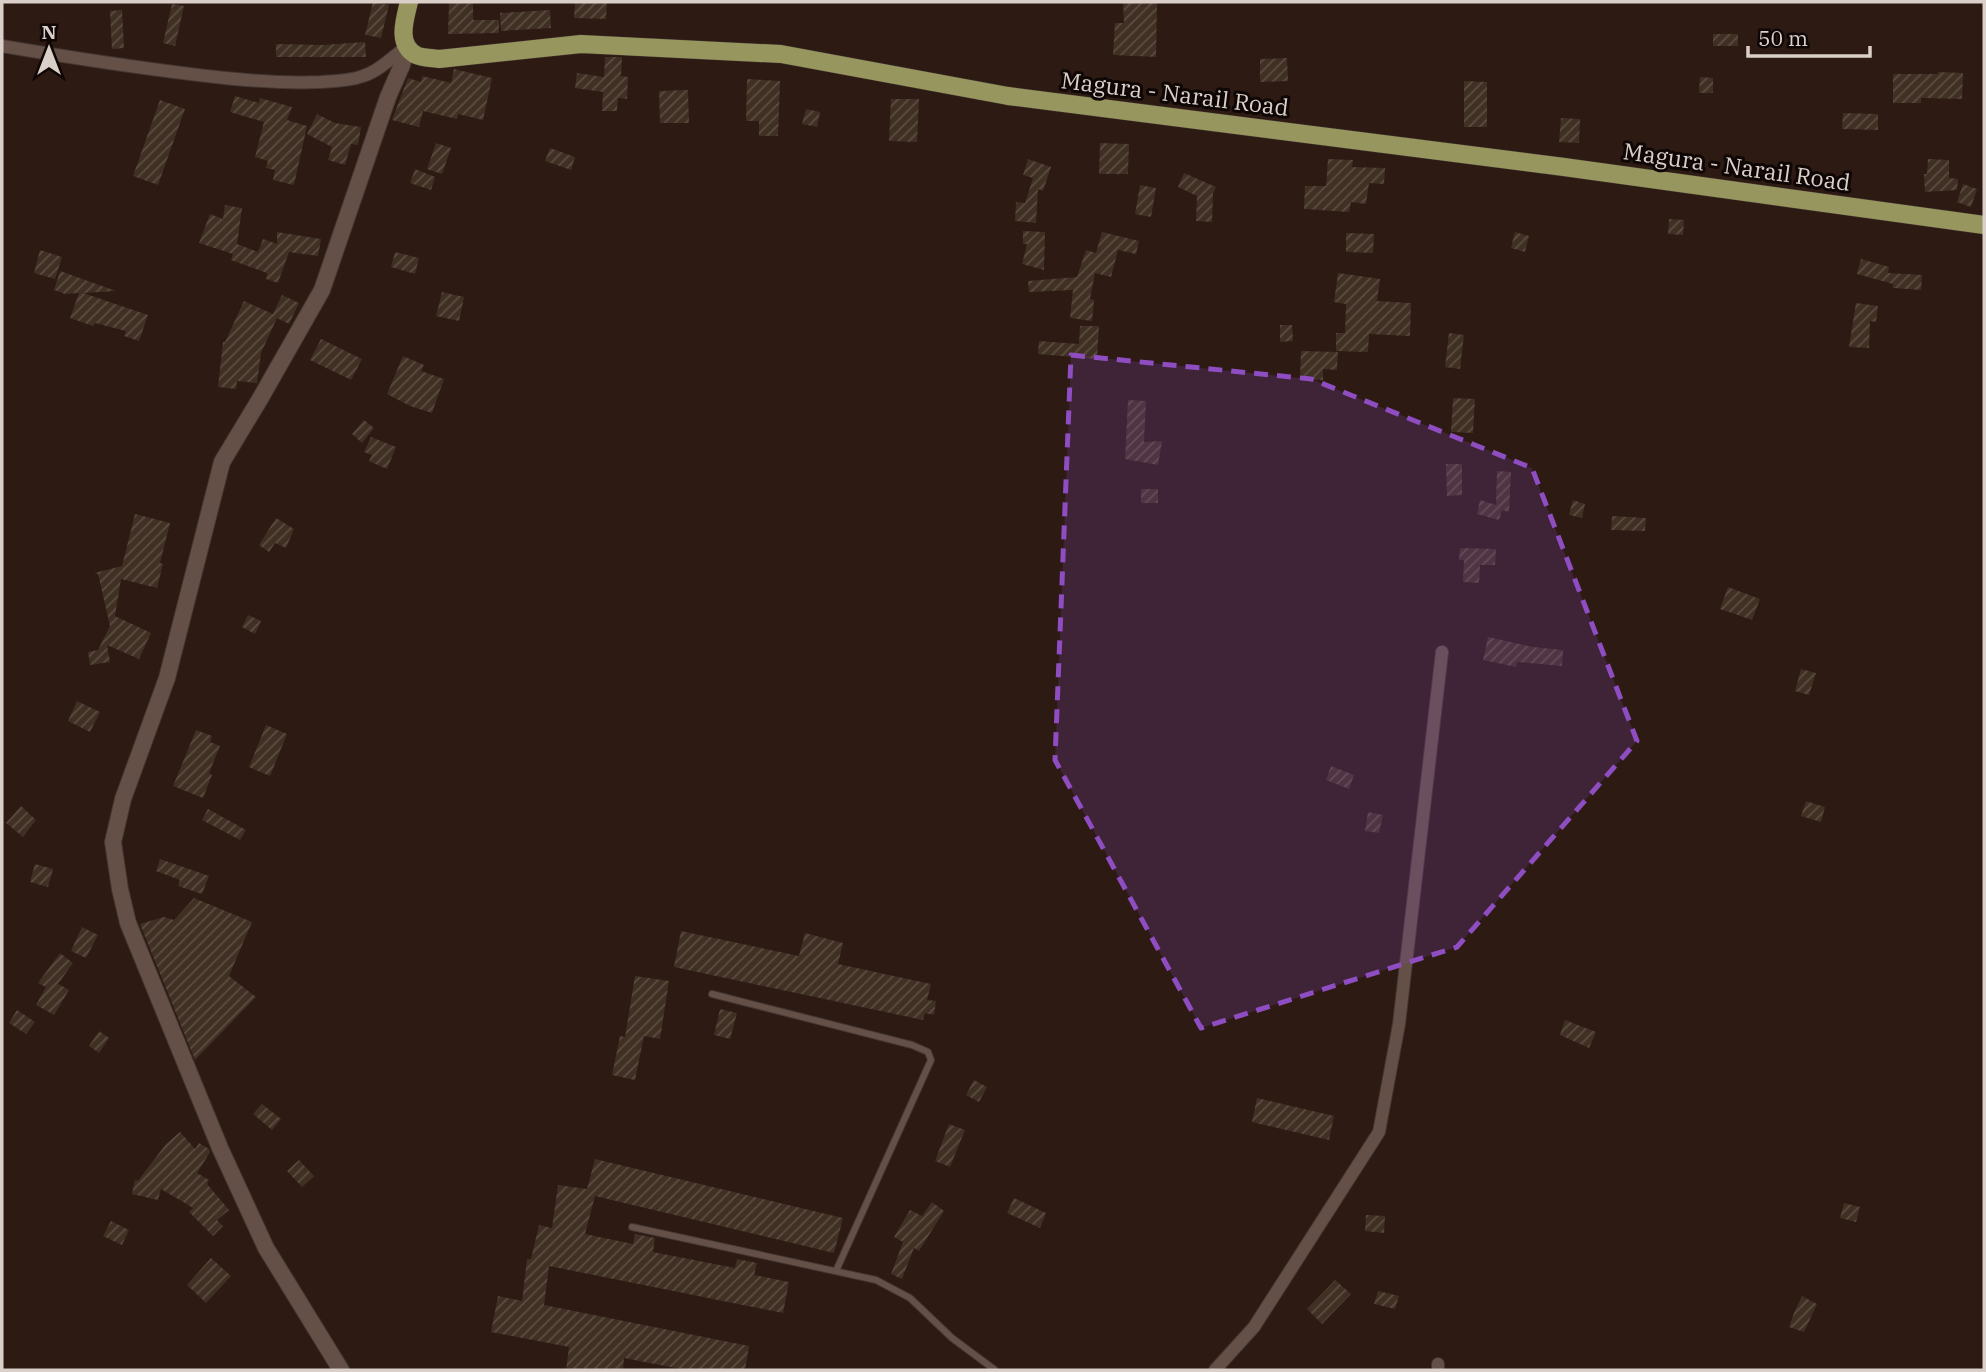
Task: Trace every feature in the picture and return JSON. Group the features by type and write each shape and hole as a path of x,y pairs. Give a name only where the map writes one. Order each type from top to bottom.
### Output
{"main road":[{"path":"407,46 403,36 409,2"},
{"name":"Magura - Narail Road","path":"407,46 417,55 439,59 581,44 781,54 1008,96 1564,167 1984,225"}],"street":[{"path":"2,46 108,64 261,83 306,83 364,76 407,46"},
{"path":"341,1370 266,1248 220,1148 128,923 113,842 123,799 167,678 222,463 322,290 407,46"},
{"path":"1215,1370 1254,1328 1380,1132 1399,1024 1442,652"}],"lane":[{"path":"712,994 912,1045 928,1052 931,1060 836,1271"},
{"path":"632,1227 876,1280 911,1298 952,1338 995,1370"}],"highlighted area":[{"path":"1071,355 1311,379 1532,468 1637,741 1457,947 1201,1028 1055,760"}],"building":[{"path":"373,2 389,5 381,38 365,35"},
{"path":"449,2 473,2 473,20 499,20 499,33 448,34"},
{"path":"575,2 607,2 606,19 574,18"},
{"path":"1123,2 1157,2 1156,57 1113,55 1115,23 1124,23"},
{"path":"172,4 184,6 175,46 163,43"},
{"path":"122,10 124,48 112,49 110,11"},
{"path":"550,10 551,28 501,31 500,13"},
{"path":"1713,34 1738,34 1738,46 1713,46"},
{"path":"365,42 366,57 276,57 276,44"},
{"path":"605,57 622,57 621,76 628,77 627,99 618,98 617,111 602,111 603,92 575,88 577,73 604,77"},
{"path":"1287,58 1288,81 1260,82 1260,59"},
{"path":"454,69 492,78 483,120 458,114 457,119 423,111 419,127 392,120 408,78 421,82 422,76 451,83"},
{"path":"1963,73 1962,99 1921,98 1921,103 1893,103 1893,74"},
{"path":"1700,77 1713,78 1713,93 1699,93"},
{"path":"747,79 780,81 778,136 759,136 759,121 746,121"},
{"path":"1464,81 1487,82 1487,127 1464,127"},
{"path":"688,90 689,123 660,123 659,91"},
{"path":"235,96 259,103 260,98 292,107 287,120 307,126 294,185 273,180 275,170 266,168 268,161 255,157 264,122 230,112"},
{"path":"891,99 919,99 917,142 889,141"},
{"path":"160,100 185,109 158,185 133,176"},
{"path":"806,109 820,112 817,127 802,124"},
{"path":"1843,113 1878,114 1878,130 1842,129"},
{"path":"317,114 335,123 361,127 358,145 351,144 345,165 328,160 332,147 307,134"},
{"path":"1561,118 1580,119 1579,143 1559,142"},
{"path":"436,143 451,148 442,174 427,169"},
{"path":"1100,143 1129,144 1128,174 1099,174"},
{"path":"550,148 575,157 571,170 545,161"},
{"path":"1028,159 1051,167 1043,191 1038,189 1036,223 1015,221 1016,202 1025,203 1033,178 1023,175"},
{"path":"1328,159 1353,160 1352,167 1385,168 1384,184 1369,183 1366,204 1351,202 1349,212 1304,209 1305,186 1326,186"},
{"path":"1928,159 1949,160 1949,178 1958,179 1957,190 1925,192 1924,174 1927,174"},
{"path":"415,169 435,177 431,190 410,183"},
{"path":"1184,173 1216,187 1213,193 1212,222 1196,221 1197,196 1178,187"},
{"path":"1963,184 1977,189 1971,207 1957,202"},
{"path":"1140,185 1156,188 1151,217 1135,214"},
{"path":"225,205 242,208 237,244 258,252 263,239 277,244 277,232 321,239 318,256 289,252 278,283 266,279 267,273 231,260 233,254 199,243 210,214 223,219"},
{"path":"1669,219 1684,220 1683,235 1668,234"},
{"path":"1023,231 1045,232 1044,270 1022,264 1027,244 1023,244"},
{"path":"1102,232 1139,241 1136,254 1118,250 1111,277 1095,273 1090,299 1094,300 1092,321 1070,318 1073,290 1029,292 1028,281 1077,277 1086,250 1096,253"},
{"path":"1515,232 1529,236 1525,252 1511,248"},
{"path":"1346,233 1374,234 1373,253 1346,252"},
{"path":"40,250 62,257 55,279 34,273"},
{"path":"395,252 419,258 415,274 391,267"},
{"path":"1861,259 1889,267 1888,273 1922,275 1921,290 1893,288 1893,284 1857,274"},
{"path":"60,271 116,291 83,293 148,315 139,341 124,336 126,331 95,323 93,326 70,318 79,293 65,294 54,290"},
{"path":"1338,273 1380,279 1377,301 1411,303 1410,336 1369,334 1368,352 1336,351 1336,333 1345,333 1346,304 1334,302"},
{"path":"442,292 464,297 459,321 436,316"},
{"path":"282,295 299,303 289,324 277,318 261,353 257,383 237,381 236,389 218,387 223,342 244,301 273,314"},
{"path":"1856,303 1878,306 1876,322 1870,321 1869,348 1849,347"},
{"path":"1280,325 1292,325 1293,341 1280,342"},
{"path":"1080,326 1099,326 1097,359 1038,354 1039,341 1079,344"},
{"path":"1449,333 1464,335 1460,369 1445,367"},
{"path":"321,339 362,359 351,380 310,360"},
{"path":"1301,351 1338,352 1337,370 1323,369 1323,380 1300,379"},
{"path":"403,356 424,365 421,371 444,379 432,413 410,406 387,394"},
{"path":"1453,398 1475,399 1473,433 1451,432"},
{"path":"1128,400 1146,401 1144,442 1162,441 1158,465 1125,459"},
{"path":"364,420 374,428 362,443 352,434"},
{"path":"371,437 396,447 387,469 369,461 372,455 364,452"},
{"path":"1446,464 1462,464 1462,495 1447,496"},
{"path":"1497,471 1511,472 1509,512 1502,510 1499,520 1477,514 1480,500 1496,505"},
{"path":"1141,489 1158,489 1158,503 1141,503"},
{"path":"1573,500 1585,504 1582,518 1569,515"},
{"path":"135,514 170,523 157,588 121,579 115,616 151,633 139,659 107,645 110,662 90,665 88,652 98,650 110,626 98,574 94,573 122,566"},
{"path":"1612,516 1646,518 1645,531 1611,530"},
{"path":"276,518 294,529 286,548 275,543 269,552 259,545"},
{"path":"1460,548 1496,549 1495,565 1480,565 1479,583 1463,582 1464,560 1459,560"},
{"path":"1728,587 1760,599 1752,620 1720,609"},
{"path":"248,615 261,621 255,634 242,627"},
{"path":"1488,637 1533,647 1563,650 1562,666 1517,662 1516,667 1483,660"},
{"path":"1801,669 1816,673 1809,695 1795,691"},
{"path":"77,701 100,712 90,732 68,721"},
{"path":"266,725 287,734 270,776 249,767"},
{"path":"196,730 212,736 210,742 220,746 203,798 173,786"},
{"path":"1331,766 1354,775 1349,789 1326,780"},
{"path":"1806,801 1825,807 1821,822 1801,816"},
{"path":"21,806 36,820 23,837 6,823"},
{"path":"208,809 246,830 240,840 202,820"},
{"path":"1368,812 1383,815 1379,833 1365,831"},
{"path":"160,859 209,876 202,894 178,886 180,880 156,871"},
{"path":"35,864 53,869 48,887 30,882"},
{"path":"194,898 252,922 229,976 256,997 195,1060 140,924 164,917 174,920"},
{"path":"82,927 98,935 86,958 71,951"},
{"path":"681,931 799,956 805,933 843,943 838,964 931,984 927,1000 936,1001 934,1015 925,1013 923,1020 674,967"},
{"path":"60,953 73,963 58,984 69,990 54,1015 36,1005 46,987 38,983"},
{"path":"635,976 669,981 660,1039 644,1036 635,1080 612,1075 620,1036 625,1037"},
{"path":"720,1009 737,1013 730,1039 714,1035"},
{"path":"17,1010 35,1022 26,1034 9,1023"},
{"path":"1565,1020 1596,1032 1589,1048 1560,1035"},
{"path":"99,1031 109,1038 99,1053 89,1046"},
{"path":"974,1080 987,1087 979,1102 966,1095"},
{"path":"1257,1098 1334,1116 1329,1140 1252,1122"},
{"path":"262,1104 281,1119 272,1130 253,1114"},
{"path":"949,1124 965,1130 950,1167 935,1161"},
{"path":"180,1132 195,1149 199,1143 209,1149 210,1152 197,1173 209,1180 207,1184 229,1210 217,1220 223,1226 213,1236 189,1212 193,1208 161,1189 158,1200 132,1194 135,1180 138,1181 166,1144"},
{"path":"595,1159 843,1218 834,1253 595,1196 585,1234 633,1244 635,1234 655,1238 653,1252 735,1268 737,1259 757,1263 754,1275 789,1282 783,1313 549,1266 544,1305 749,1346 745,1370 686,1370 624,1358 623,1370 566,1370 569,1347 491,1332 498,1296 522,1301 527,1259 531,1259 539,1225 552,1228 558,1185 587,1189"},
{"path":"299,1160 314,1176 302,1187 287,1171"},
{"path":"1014,1198 1046,1213 1040,1228 1007,1213"},
{"path":"932,1202 944,1211 919,1251 914,1248 902,1279 891,1274 903,1242 894,1237 910,1210 922,1216"},
{"path":"1844,1203 1860,1207 1856,1222 1840,1218"},
{"path":"1366,1215 1385,1216 1384,1233 1365,1231"},
{"path":"111,1221 129,1230 122,1245 103,1236"},
{"path":"211,1258 231,1276 206,1303 187,1285"},
{"path":"1335,1280 1351,1294 1322,1324 1307,1309"},
{"path":"1378,1291 1399,1296 1395,1309 1374,1304"},
{"path":"1802,1296 1817,1304 1804,1332 1789,1327"}]}
